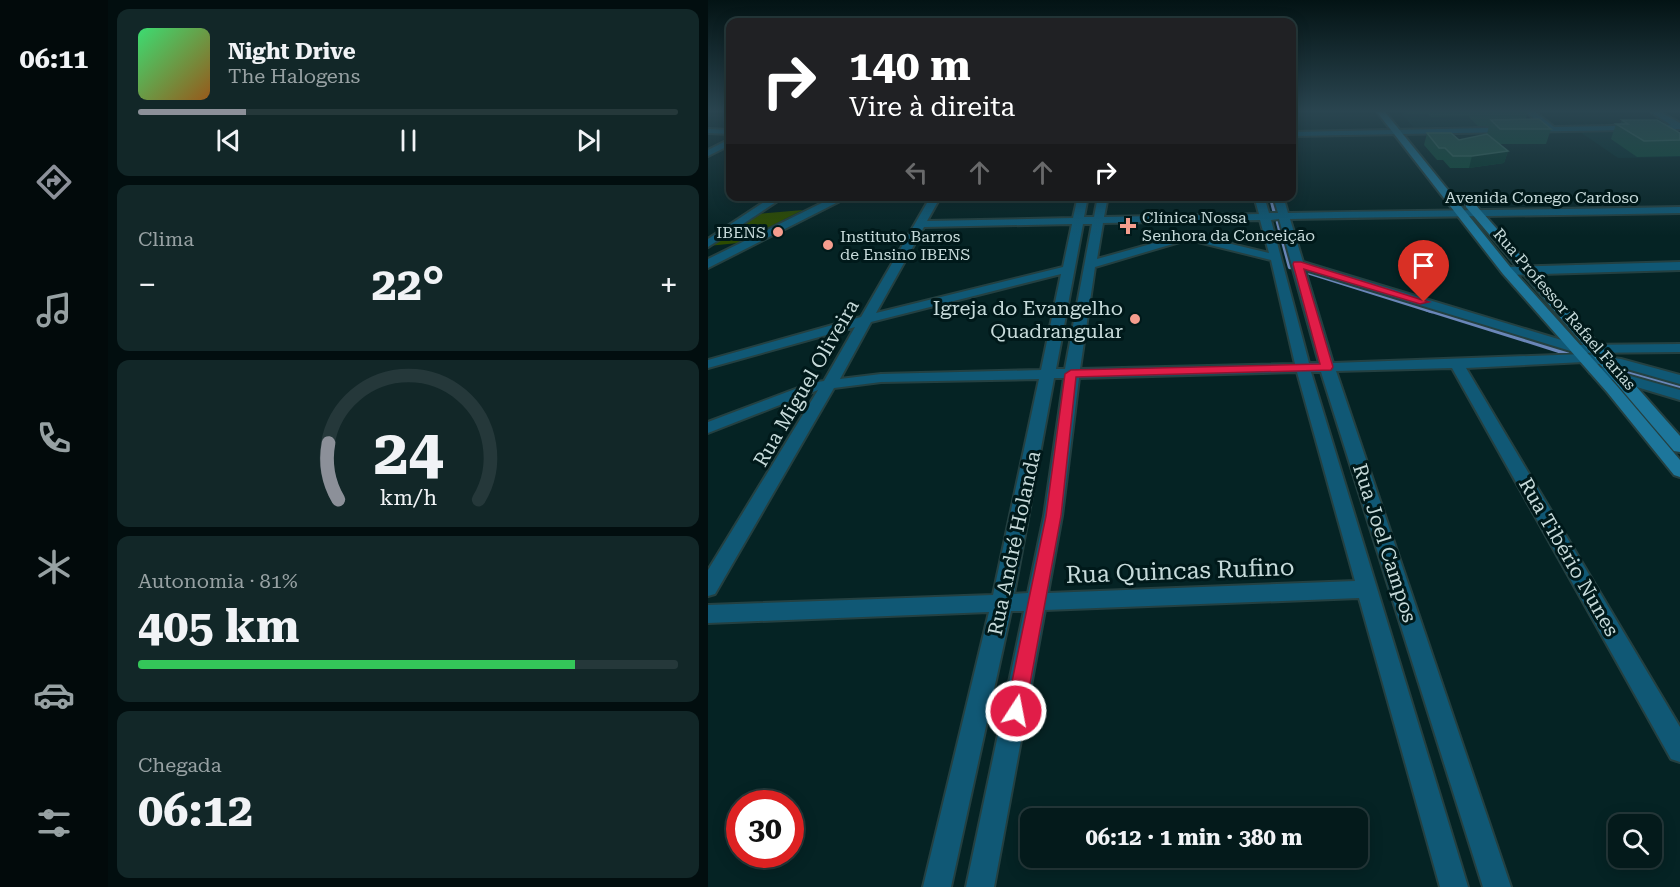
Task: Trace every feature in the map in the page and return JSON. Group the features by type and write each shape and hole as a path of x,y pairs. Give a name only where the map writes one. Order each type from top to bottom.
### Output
{"main road":[{"name":"Rua Professor Rafael Farias","path":"1416,153 1526,271 1680,471"},
{"name":"Rua Professor Rafael Farias","path":"1426,153 1469,212 1507,271 1591,358"},
{"name":"Rua Professor Rafael Farias","path":"1620,377 1680,447"}],"street":[{"path":"708,244 772,201"},
{"path":"708,264 835,201"},
{"name":"Rua Miguel Oliveira","path":"708,588 831,383 933,201"},
{"name":"Rua André Holanda","path":"937,887 1002,603 1082,201"},
{"name":"Rua André Holanda","path":"980,887 1038,602 1053,516 1071,374 1102,201"},
{"name":"Rua Joel Campos","path":"1262,201 1273,216 1289,268 1327,367 1497,887"},
{"name":"Rua Joel Campos","path":"1273,216 1277,201"},
{"name":"Avenida Conego Cardoso","path":"921,224 1434,213 1680,205"},
{"name":"Avenida Conego Cardoso","path":"1469,212 1680,210"},
{"path":"1089,265 1183,238 1198,239 1591,358 1680,380"},
{"path":"708,254 734,252"},
{"path":"1507,271 1680,266"},
{"name":"Rua Joel Campos","path":"1289,268 1303,368 1454,887"},
{"path":"708,364 868,319 1068,269"},
{"path":"708,428 800,392 831,383 881,378 1457,364 1591,358 1680,348"},
{"path":"1591,358 1620,377 1680,395"},
{"name":"Rua Tibério Nunes","path":"1457,364 1680,750"},
{"name":"Rua Quincas Rufino","path":"708,614 1366,590"}],"shaded area":[{"path":"1611,153 1680,153 1680,157 1618,158"}],"green space":[{"path":"803,210 738,243 708,246 756,214"}],"building":[{"path":"1450,153 1491,153 1472,156 1453,156"}],"waterway":[{"path":"1272,201 1275,213"},
{"path":"1278,222 1290,267"},
{"path":"1308,272 1432,311"},
{"path":"1427,309 1567,353"},
{"path":"1629,372 1680,388"}],"place":[{"name":"Clínica Nossa Senhora da Conceição","path":"1128,226"},
{"name":"IBENS","path":"778,232"},
{"name":"Instituto Barros de Ensino IBENS","path":"828,245"},
{"name":"Igreja do Evangelho Quadrangular","path":"1135,319"}],"route":[{"path":"1016,711 1053,516 1071,374 1327,367 1298,264 1424,302"}]}
